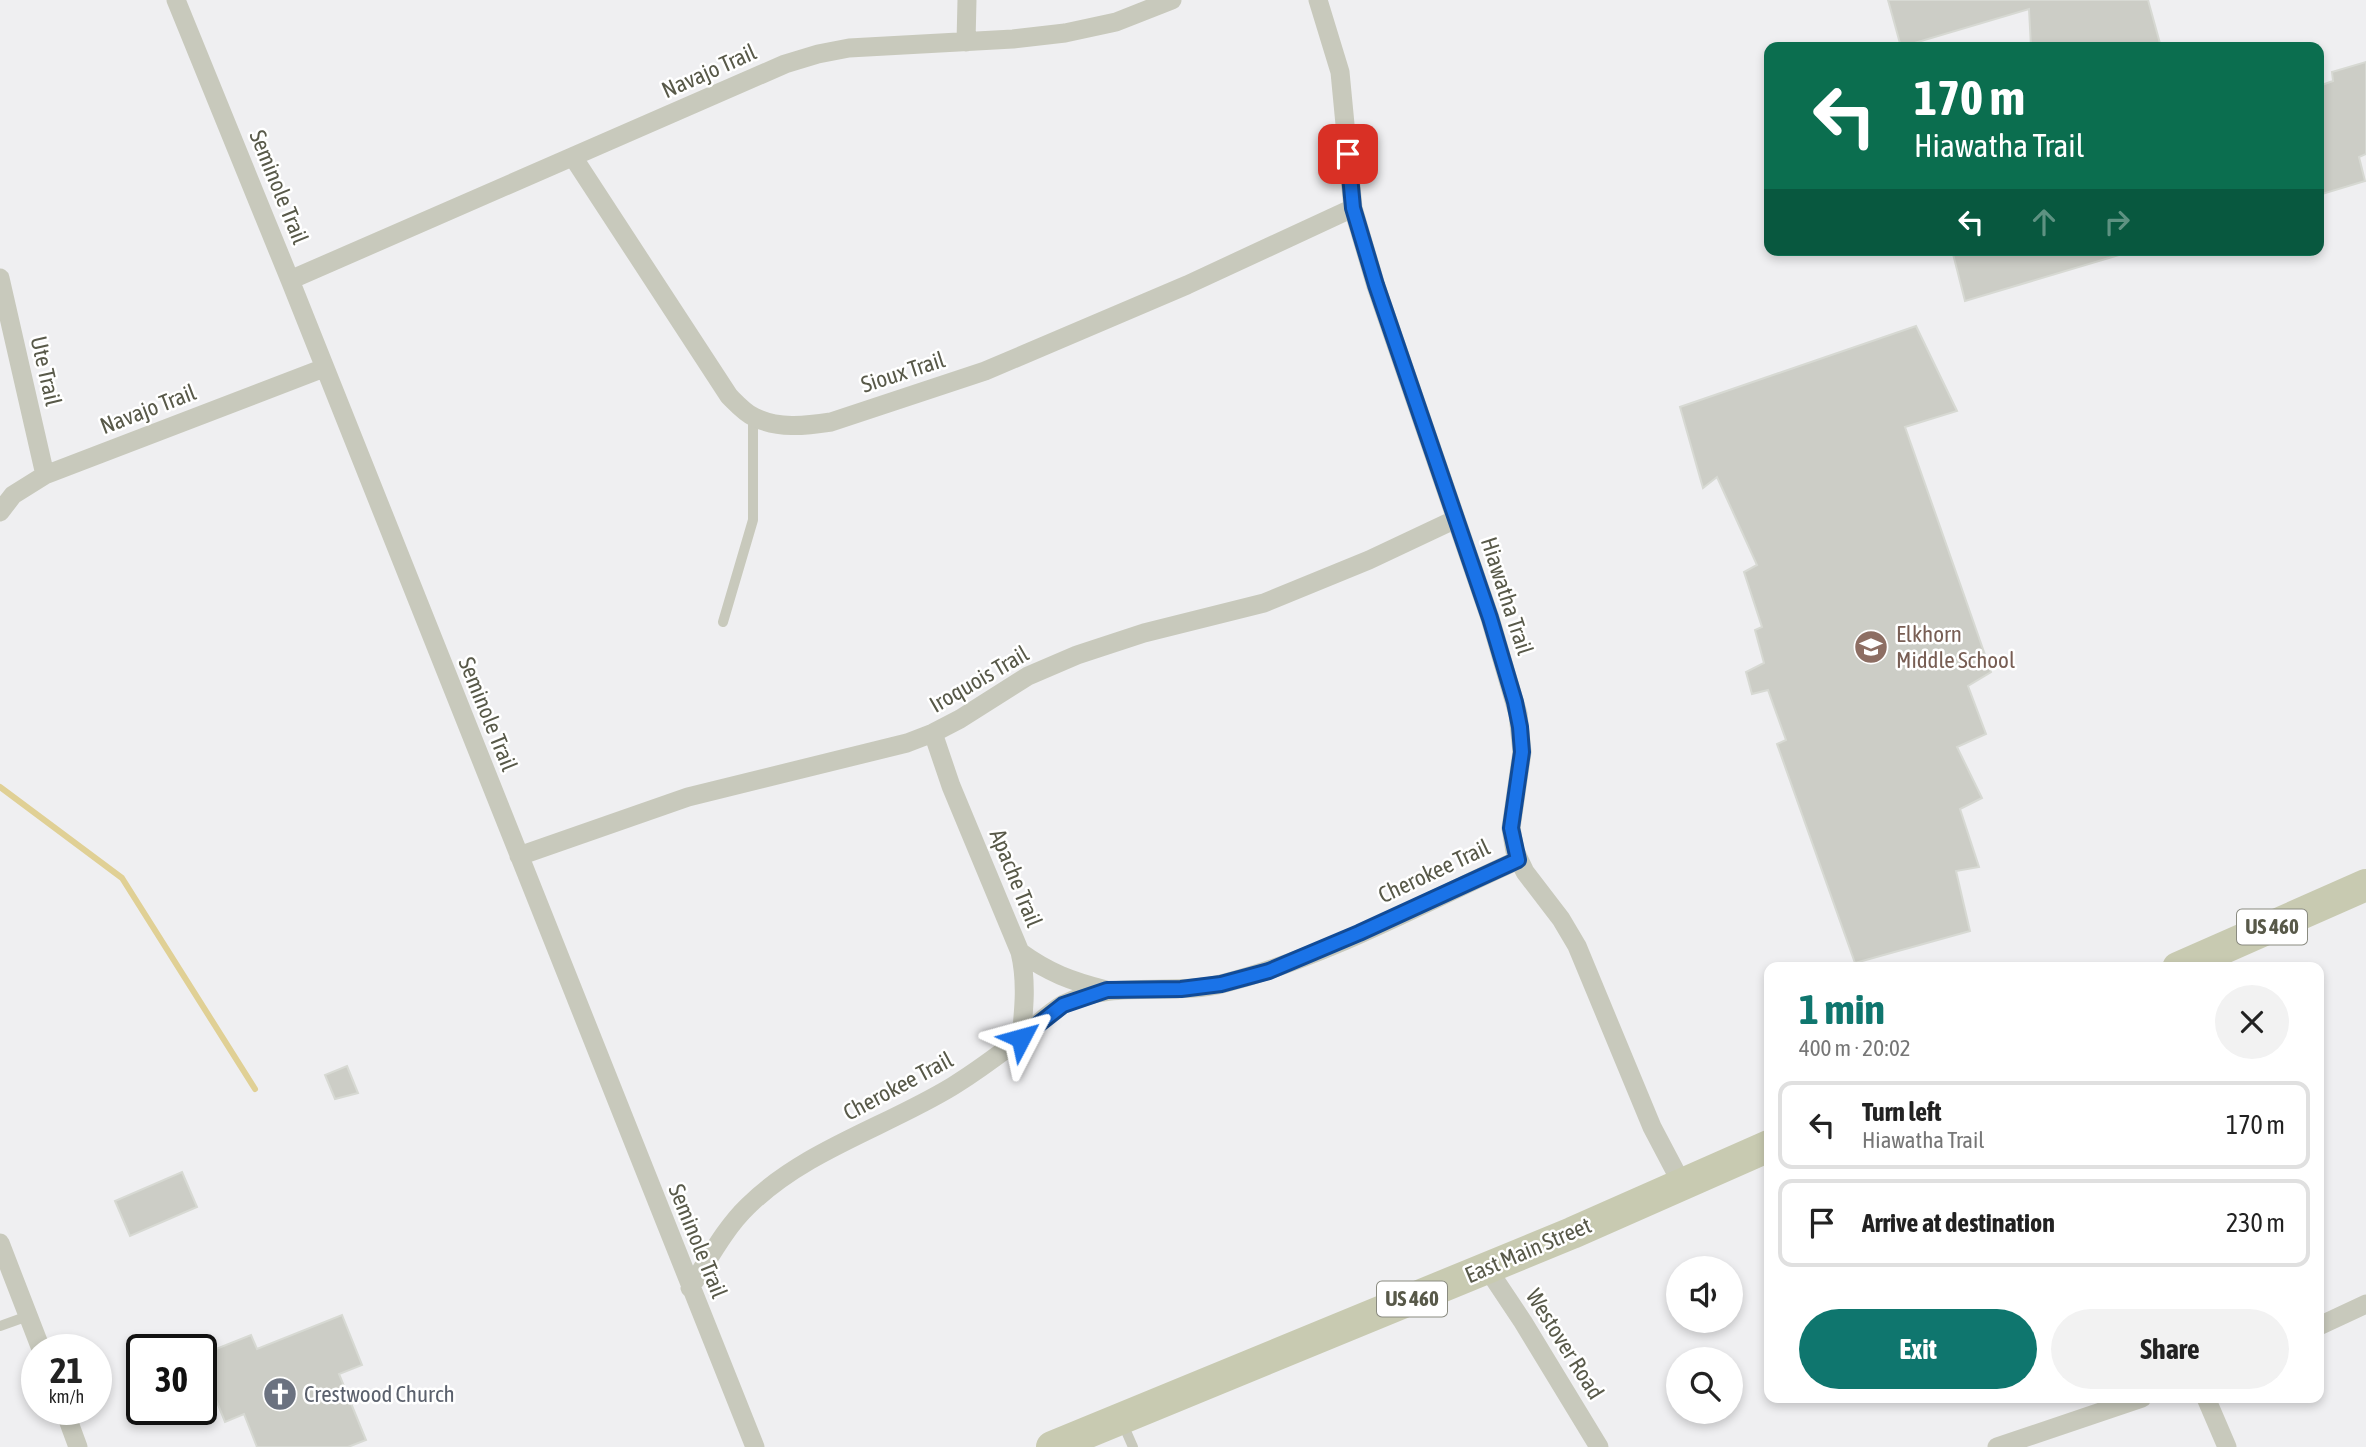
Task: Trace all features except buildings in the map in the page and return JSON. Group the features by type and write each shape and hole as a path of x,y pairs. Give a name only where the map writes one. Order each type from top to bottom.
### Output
{"main road":[{"name":"US 460","path":"2192,962 2366,885"},
{"name":"East Main Street","path":"1055,1447 1127,1433 1487,1268 1764,1148"}],"street":[{"name":"Seminole Trail","path":"176,0 290,279 754,1447"},
{"path":"966,42 967,0"},
{"name":"Navajo Trail","path":"290,279 785,64 849,48 1040,37 1116,22 1172,0"},
{"name":"Hiawatha Trail","path":"1318,0 1340,72 1353,208 1376,285 1504,663 1520,727 1522,752 1511,828 1518,860 1577,946 1651,1127 1682,1184"},
{"name":"Sioux Trail","path":"573,157 729,396 753,417 782,426 808,426 831,422 985,371 1187,285 1353,208"},
{"name":"Ute Trail","path":"0,278 45,475"},
{"name":"Navajo Trail","path":"0,512 12,495 45,475 324,368"},
{"name":"Iroquois Trail","path":"519,856 688,797 871,754 933,733 1028,676 1077,655 1144,633 1264,603 1369,560 1456,519"},
{"name":"Apache Trail","path":"933,733 951,786 1020,952 1042,968 1076,982 1107,990"},
{"name":"Cherokee Trail","path":"690,1288 730,1227 746,1208 775,1182 825,1152 896,1118 951,1087 1063,1005 1107,990 1221,984 1269,971 1518,860"},
{"path":"1020,952 1024,968 1021,1038"},
{"path":"0,1243 35,1334"},
{"name":"Westover Road","path":"1487,1268 1599,1447"},
{"path":"2324,1324 2366,1304"},
{"path":"1997,1447 2127,1403"},
{"path":"2208,1403 2227,1447"},
{"path":"70,1425 78,1447"}],"lane":[{"path":"723,622 753,520 753,417"},
{"path":"0,1326 28,1316"}],"waterway":[{"path":"0,787 122,878 255,1089"}],"place":[{"name":"Elkhorn Middle School","path":"1871,647"},
{"name":"Crestwood Church","path":"280,1394"}],"route":[{"path":"1021,1038 1063,1005 1107,990 1181,989 1221,984 1269,971 1518,860 1511,828 1522,752 1515,702 1490,618 1376,285 1353,208 1348,154"}]}
